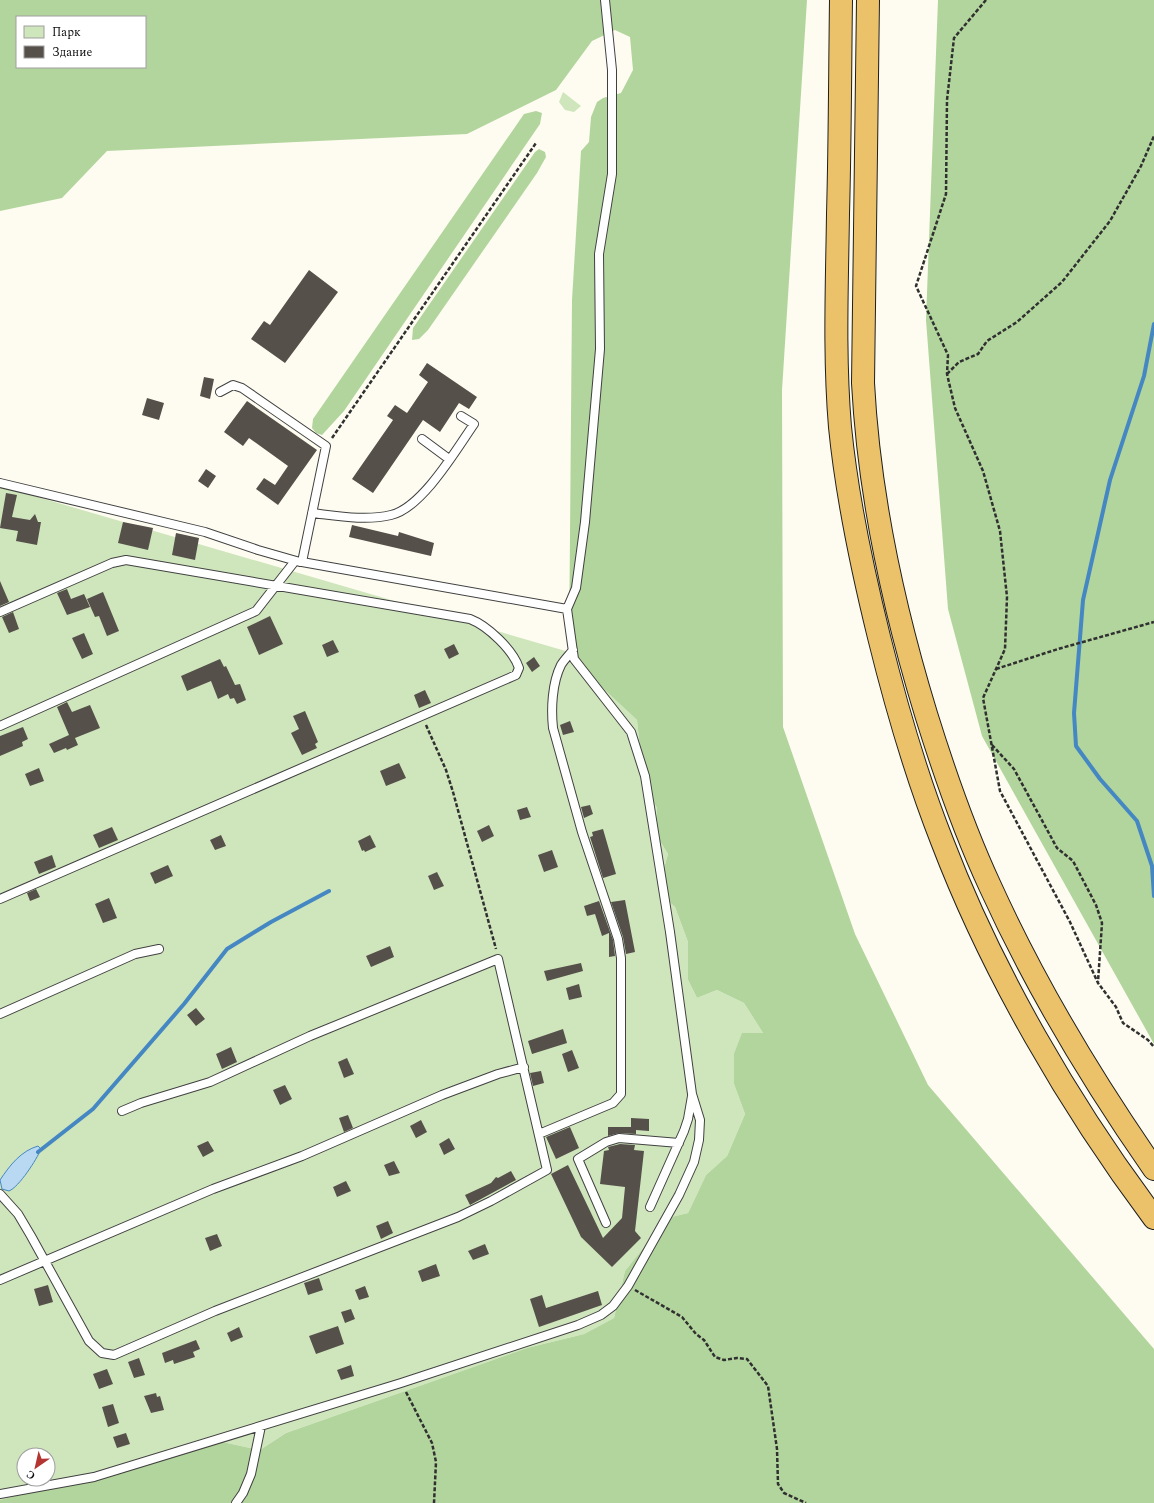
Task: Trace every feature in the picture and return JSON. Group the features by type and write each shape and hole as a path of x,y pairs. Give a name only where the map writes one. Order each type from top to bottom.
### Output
{"highway":[{"path":"841,0 836,329 840,426 849,498 864,576 889,677 919,777 936,826 970,907 1028,1023 1081,1112 1122,1175 1154,1218"},
{"path":"868,0 863,383 866,431 873,484 884,550 897,606 917,682 943,768 966,831 990,887 1040,984 1083,1062 1154,1170"}],"lane":[{"path":"0,1494 94,1477 219,1437 261,1426 401,1383 578,1325 601,1315 613,1306 628,1286 679,1195 694,1162 699,1140 700,1120 692,1094 670,932 645,776 631,732 584,674 574,659 567,609 576,588 584,522 600,349 599,254 612,174 612,70 605,0"},
{"path":"0,726 256,611 299,561 312,513 326,446 242,388 233,385 220,392"},
{"path":"312,513 364,517 392,515 403,511 418,500 474,424 461,416"},
{"path":"422,439 449,459"},
{"path":"0,483 205,532 299,561 567,609"},
{"path":"0,612 112,563 126,560 470,619 478,622 491,632 516,659 519,668 516,675 0,898"},
{"path":"539,1134 613,1103 621,1094 621,958 618,939 582,832 553,728 552,716 556,681 561,665 573,650"},
{"path":"0,1014 135,954 159,948"},
{"path":"0,1194 18,1214 46,1261 89,1341 102,1353 114,1355 215,1311 458,1217 491,1201 547,1170 498,959 310,1036 210,1082 148,1100 122,1111"},
{"path":"0,1280 213,1189 302,1156 442,1095 498,1074 524,1067"},
{"path":"650,1207 679,1143 688,1119 692,1094"},
{"path":"606,1222 578,1159 606,1142 619,1138 679,1143"},
{"path":"236,1503 251,1474 261,1426"}],"path":[{"path":"986,0 954,38 947,100 946,194 916,286 948,355 947,374 955,408 983,471 1000,531 1006,605 1005,649 983,698 1000,792 1070,922 1098,983 1116,1007 1123,1022 1148,1040 1154,1047"},
{"path":"947,374 959,362 978,354 987,341 1017,322 1062,282 1110,221 1141,166 1154,136"},
{"path":"326,446 536,143"},
{"path":"996,669 1058,649 1154,622"},
{"path":"422,716 451,785 498,959"},
{"path":"992,744 1014,769 1057,848 1073,861 1096,905 1102,923 1098,983"},
{"path":"628,1286 682,1318 696,1334 704,1340 715,1357 724,1360 737,1358 747,1359 768,1386 777,1449 778,1484 784,1493 806,1503"},
{"path":"401,1383 432,1443 436,1462 434,1503"}],"green space":[{"path":"0,0 807,0 782,390 783,727 855,934 928,1085 1154,1349 1154,1503 0,1503 0,1500 48,1487 56,1487 56,1485 218,1441 260,1450 286,1433 527,1348 584,1334 614,1318 625,1271 667,1218 688,1213 706,1175 727,1156 745,1114 734,1084 734,1054 742,1033 763,1033 744,1003 717,990 697,998 688,980 688,942 675,907 660,893 662,875 668,854 655,833 657,808 644,788 637,720 594,680 569,652 572,300 581,151 589,142 591,117 597,102 603,98 621,93 633,70 630,37 615,30 592,41 556,90 467,134 107,151 62,198 0,211"},
{"path":"938,0 1154,0 1154,1044 982,736 948,609 926,320"},
{"path":"563,92 581,106 574,112 565,110 559,102"},
{"path":"536,111 542,113 540,124 344,411 322,435 316,433 312,428 313,419 524,114"},
{"path":"539,149 545,152 546,157 537,173 428,330 419,339 412,340 413,328 535,152"},
{"path":"0,486 569,652 594,680 637,720 644,788 657,808 655,833 668,854 662,875 660,893 675,907 688,942 688,980 697,998 717,990 744,1003 763,1033 734,1084 745,1114 727,1156 706,1175 688,1213 667,1218 625,1271 614,1318 584,1334 527,1348 286,1433 260,1450 218,1441 56,1485 56,1447 16,1447 16,1487 48,1487 0,1500"}],"water":[{"path":"38,1146 41,1149 39,1154 18,1184 9,1191 2,1189 0,1180 12,1164 26,1151"}],"building":[{"path":"309,270 338,292 285,363 251,339 264,321 270,325"},
{"path":"427,363 477,397 469,409 459,403 440,432 423,420 373,493 352,479 393,420 387,416 395,405 407,413 428,382 419,375"},
{"path":"204,377 214,379 210,399 200,396"},
{"path":"147,398 164,403 159,420 142,415"},
{"path":"247,401 317,450 278,505 256,489 264,478 275,485 288,466 249,438 243,446 224,432"},
{"path":"206,469 216,476 208,488 198,481"},
{"path":"6,493 17,495 12,517 30,520 35,514 38,522 41,522 37,545 16,541 18,531 0,528"},
{"path":"123,522 153,528 148,550 118,543"},
{"path":"352,525 398,536 399,532 434,543 431,556 349,537"},
{"path":"176,533 199,538 195,560 172,555"},
{"path":"0,581 9,602 0,606"},
{"path":"67,589 71,599 84,594 90,607 67,615 57,593"},
{"path":"103,592 119,631 107,636 99,616 95,617 87,599"},
{"path":"13,612 19,629 9,633 2,617"},
{"path":"270,616 283,644 259,655 247,627"},
{"path":"84,633 93,654 82,659 72,638"},
{"path":"333,640 339,652 327,657 322,645"},
{"path":"454,644 459,654 449,659 444,649"},
{"path":"534,657 540,666 532,672 526,663"},
{"path":"220,659 224,667 226,666 235,685 240,684 246,700 237,704 234,698 230,699 228,694 218,699 211,681 187,691 181,676"},
{"path":"425,690 431,703 419,708 414,695"},
{"path":"67,702 72,712 90,705 100,728 75,738 78,745 67,750 66,748 54,753 49,744 69,735 57,707"},
{"path":"305,711 318,742 315,744 317,748 302,755 291,733 299,729 293,716"},
{"path":"570,721 574,732 563,735 560,725"},
{"path":"23,727 28,739 22,742 23,746 0,756 0,736"},
{"path":"399,763 406,778 386,786 380,771"},
{"path":"39,768 44,781 30,786 25,774"},
{"path":"590,805 593,814 584,818 581,807"},
{"path":"527,807 531,817 520,820 517,810"},
{"path":"489,825 494,836 482,842 477,831"},
{"path":"112,827 118,840 99,848 93,835"},
{"path":"603,829 616,874 603,878 590,837 593,836 592,832"},
{"path":"221,835 226,846 215,850 210,840"},
{"path":"370,835 376,847 365,852 364,850 362,851 358,841"},
{"path":"552,850 558,867 544,872 538,855"},
{"path":"52,855 56,867 39,874 34,862"},
{"path":"168,865 173,876 155,884 150,873"},
{"path":"437,872 444,886 434,890 428,876"},
{"path":"36,889 40,897 30,901 27,893"},
{"path":"109,898 117,918 103,923 95,904"},
{"path":"625,900 635,952 626,954 623,937 611,902"},
{"path":"599,901 613,940 615,956 609,957 609,933 602,936 595,914 587,916 584,906"},
{"path":"390,946 394,957 371,967 366,956"},
{"path":"581,963 583,971 547,981 544,971"},
{"path":"579,984 582,997 569,1000 566,988"},
{"path":"196,1008 205,1019 196,1026 187,1015"},
{"path":"563,1029 567,1043 532,1054 528,1041"},
{"path":"231,1047 237,1062 222,1069 216,1054"},
{"path":"572,1050 579,1068 568,1072 562,1054"},
{"path":"347,1058 354,1074 344,1078 338,1062"},
{"path":"541,1071 544,1083 533,1086 530,1073"},
{"path":"285,1085 292,1099 280,1105 273,1090"},
{"path":"348,1115 353,1128 344,1132 339,1118"},
{"path":"631,1118 649,1119 649,1131 636,1130 636,1134 619,1133 608,1136 608,1127 631,1127"},
{"path":"421,1120 427,1132 416,1138 410,1126"},
{"path":"570,1127 579,1148 556,1159 546,1137"},
{"path":"449,1138 455,1149 444,1155 439,1144"},
{"path":"208,1141 214,1151 203,1157 197,1146"},
{"path":"620,1144 635,1145 634,1150 644,1151 635,1231 641,1238 612,1267 581,1237 551,1174 568,1165 603,1238 622,1218 625,1187 600,1184 604,1151 609,1150 608,1147"},
{"path":"394,1161 400,1173 389,1176 384,1165"},
{"path":"511,1171 516,1180 470,1205 465,1195 491,1183 496,1177 498,1178"},
{"path":"346,1181 351,1191 337,1197 333,1187"},
{"path":"388,1221 393,1233 381,1239 376,1226"},
{"path":"217,1234 222,1246 210,1251 205,1238"},
{"path":"485,1244 489,1254 473,1260 468,1251"},
{"path":"436,1264 440,1276 422,1282 418,1271"},
{"path":"319,1278 323,1290 308,1295 304,1283"},
{"path":"48,1285 53,1302 39,1306 34,1289"},
{"path":"365,1286 369,1297 359,1300 355,1290"},
{"path":"598,1291 602,1305 539,1327 530,1299 542,1295 546,1308"},
{"path":"351,1309 355,1319 345,1323 341,1312"},
{"path":"338,1326 344,1344 316,1354 309,1336"},
{"path":"239,1327 243,1337 231,1342 227,1333"},
{"path":"196,1340 200,1349 193,1352 195,1357 174,1364 173,1360 165,1363 162,1353"},
{"path":"139,1358 145,1375 134,1378 128,1362"},
{"path":"351,1365 354,1376 341,1380 337,1370"},
{"path":"107,1369 113,1384 99,1389 93,1374"},
{"path":"156,1393 157,1397 160,1396 164,1410 151,1413 144,1396"},
{"path":"113,1404 119,1423 108,1427 102,1407"},
{"path":"126,1433 130,1444 117,1448 113,1437"}],"waterway":[{"path":"1154,324 1144,376 1110,480 1083,600 1074,713 1076,746 1100,779 1137,821 1152,866 1154,896"},
{"path":"38,1152 93,1109 184,1004 227,949 271,922 329,891"}]}
